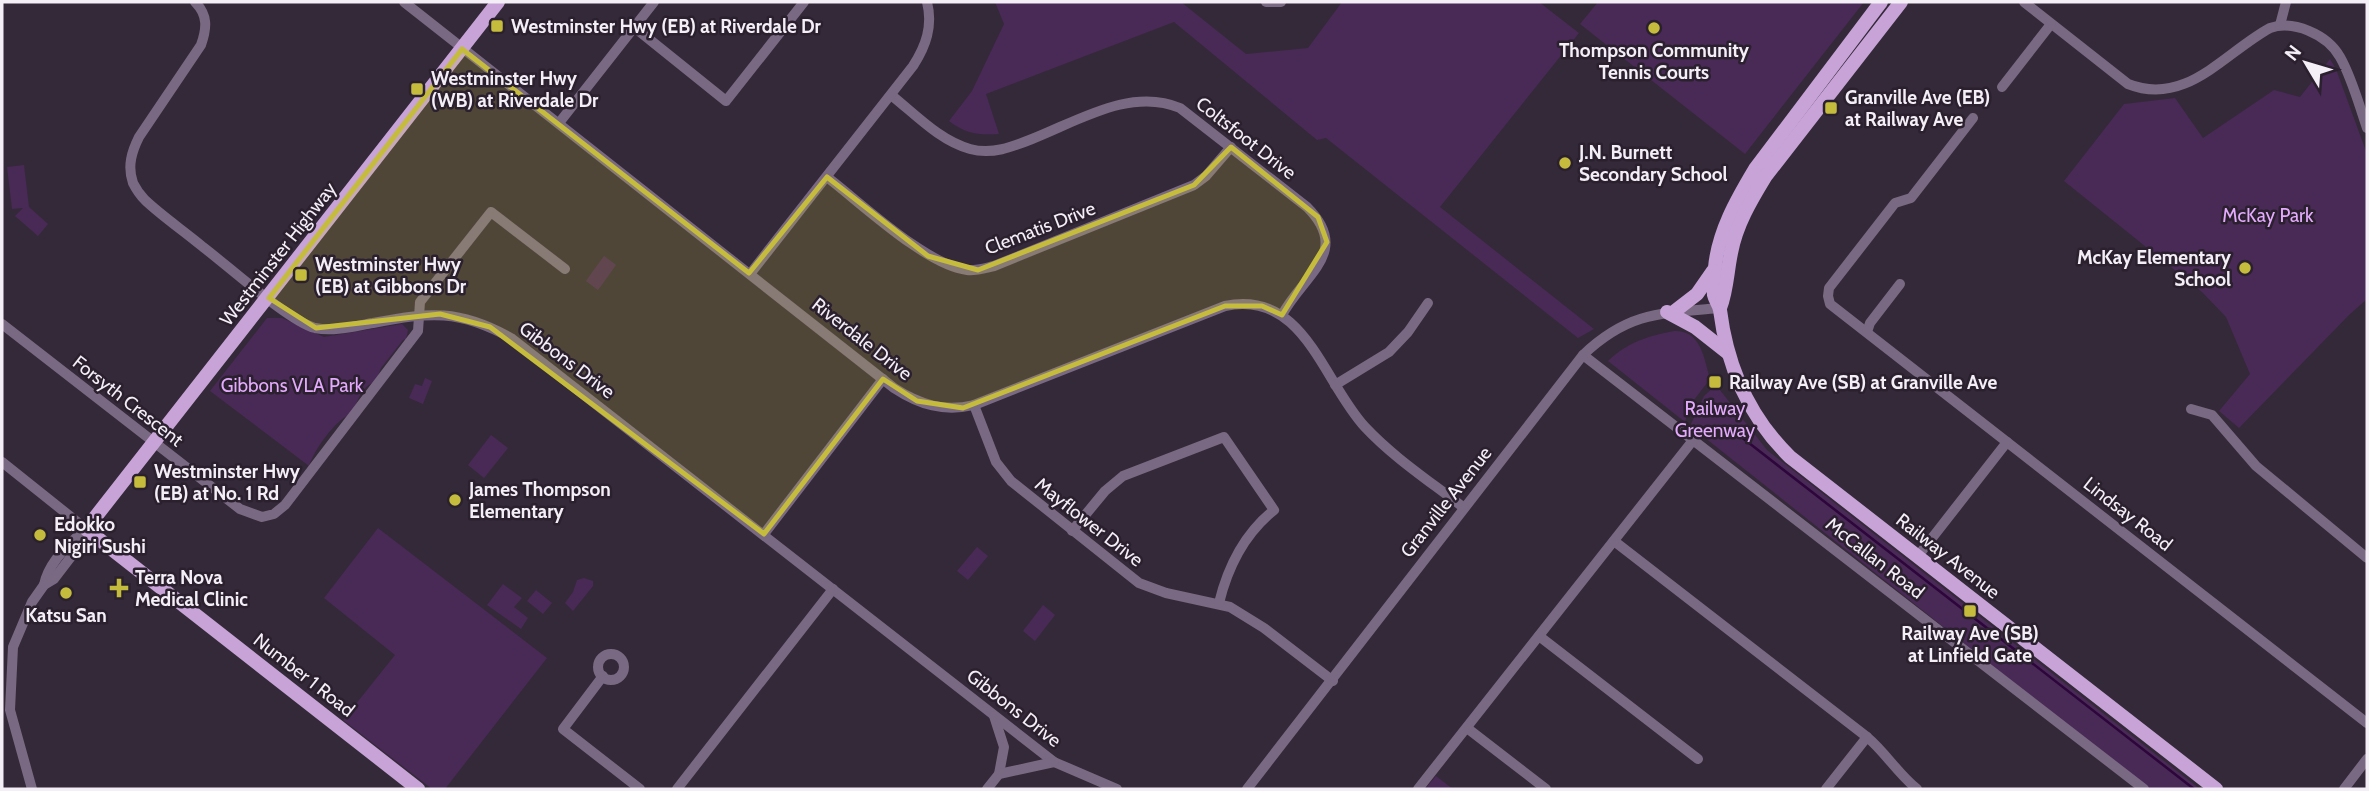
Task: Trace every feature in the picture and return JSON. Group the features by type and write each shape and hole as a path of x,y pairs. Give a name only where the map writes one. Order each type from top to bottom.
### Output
{"main road":[{"name":"Westminster Highway","path":"86,529 498,2"},
{"path":"1728,353 1671,312 1697,294 1710,277 1737,198 1755,169 1881,2"},
{"path":"1720,308 1725,295 1731,252 1748,205 1765,177 1901,2"},
{"path":"1715,266 1714,294 1720,308"},
{"name":"Railway Avenue","path":"1720,308 1720,321 1728,353 1744,395 1770,438 1790,457 2216,789"},
{"name":"Number 1 Road","path":"86,529 418,789"}],"street":[{"name":"Gibbons Drive","path":"195,2 202,9 206,20 201,45 139,137 130,161 133,182 147,201 268,298 299,321 316,328 355,326 440,314 466,318 511,338 1054,762 1117,789"},
{"name":"Riverdale Drive","path":"404,2 904,394 926,404 949,409 974,405 1225,306 1262,306 1282,315 1301,331 1362,424 1464,508"},
{"path":"559,123 654,2"},
{"path":"634,27 726,102 804,2"},
{"path":"750,274 913,66 924,48 929,26 927,2"},
{"path":"1266,2 1281,2"},
{"path":"2024,2 2128,84 2143,90 2181,85 2201,77 2260,33 2280,24 2297,26 2330,44 2340,56 2367,128"},
{"path":"2280,24 2286,2"},
{"path":"2002,87 2051,24"},
{"name":"Coltsfoot Drive","path":"891,95 945,138 980,151 1011,147 1114,106 1146,100 1168,103 1180,108 1307,207 1318,217 1326,233 1326,250 1282,315"},
{"name":"Lindsay Road","path":"1973,118 1911,198 1895,202 1829,288 1830,304 2367,723"},
{"name":"Clematis Drive","path":"827,177 928,256 960,269 978,270 1178,193 1206,176 1231,147"},
{"path":"418,315 420,302 491,212 565,269"},
{"path":"1867,332 1870,323 1900,284"},
{"path":"1335,385 1389,352 1408,332 1428,303"},
{"name":"Granville Avenue","path":"1247,789 1583,355 1609,333 1626,323 1671,312 1720,308"},
{"name":"Forsyth Crescent","path":"2,324 240,509 262,517 274,514 285,505 359,411 418,331 418,315"},
{"name":"McCallan Road","path":"1583,355 2144,789"},
{"path":"764,534 883,379"},
{"name":"Mayflower Drive","path":"974,405 996,462 1004,473 1019,489 1139,583 1166,593 1219,603 1251,619 1333,681"},
{"path":"2192,409 2212,415 2256,466 2366,554"},
{"path":"1072,531 1105,491 1123,476 1224,438 1274,510 1241,546 1219,603"},
{"path":"1418,789 1694,439"},
{"path":"1918,556 2007,442"},
{"name":"Number 1 Road","path":"2,462 86,529"},
{"name":"Westminster Highway","path":"32,789 6,711 13,647 32,602 80,545 86,529"},
{"path":"1614,541 1867,737 1917,789"},
{"path":"677,789 833,589"},
{"path":"1539,636 1698,759"},
{"path":"603,676 563,729 640,789"},
{"path":"987,789 999,774 1004,747 993,713"},
{"path":"1467,728 1546,789"},
{"path":"1826,789 1867,737"},
{"path":"2344,789 2367,760"},
{"path":"999,774 1054,762"}],"highlighted area":[{"path":"462,49 749,273 827,177 928,256 978,270 1194,185 1231,147 1318,217 1327,242 1282,315 1262,306 1225,306 963,408 917,401 883,379 764,534 490,327 440,314 316,328 269,298"}],"green space":[{"path":"995,2 1181,2 1246,54 1308,48 1342,2 1539,2 1579,33 1440,207 1594,329 1578,338 1326,138 1317,140 1174,22 986,94 999,134 978,134 961,129 949,121 972,91 1004,24"},
{"path":"1598,2 1864,2 1745,154 1580,24"},
{"name":"McKay Park","path":"2330,59 2367,154 2367,299 2239,428 2219,411 2250,374 2226,317 2202,292 2064,181 2124,104 2175,98 2203,138 2274,90 2300,97"},
{"path":"24,165 29,207 48,224 38,236 15,216 23,208 12,209 7,167"},
{"path":"604,256 616,265 598,290 586,281"},
{"name":"Gibbons VLA Park","path":"267,318 282,318 324,337 402,324 408,330 406,339 381,368 376,381 363,391 351,414 326,436 309,466 210,391"},
{"path":"1674,331 1683,332 1696,340 1710,379 1690,405 1685,422 1608,361 1639,341"},
{"path":"425,378 432,381 423,404 409,398 415,384 422,386"},
{"name":"Railway Greenway","path":"1716,385 1767,450 2200,789 2148,789 1690,426 1704,396"},
{"path":"491,435 508,448 484,478 468,465"},
{"path":"378,528 547,658 445,789 432,789 343,720 395,655 324,598"},
{"path":"977,547 988,556 968,580 957,571"},
{"path":"584,578 593,581 593,586 573,611 565,603 577,580"},
{"path":"503,584 522,598 514,607 528,618 521,629 487,605"},
{"path":"536,590 552,603 543,614 527,601"},
{"path":"1043,605 1055,615 1035,641 1023,631"},
{"path":"1436,776 1453,789 1425,789"}],"waterway":[{"path":"1740,436 2194,789"}],"place":[{"name":"Westminster Hwy (EB) at Riverdale Dr","path":"497,26"},
{"name":"Thompson Community Tennis Courts","path":"1654,28"},
{"name":"Westminster Hwy (WB) at Riverdale Dr","path":"417,89"},
{"name":"Granville Ave (EB) at Railway Ave","path":"1831,108"},
{"name":"J.N. Burnett Secondary School","path":"1565,163"},
{"name":"McKay Elementary School","path":"2245,268"},
{"name":"Westminster Hwy (EB) at Gibbons Dr","path":"301,275"},
{"name":"Railway Ave (SB) at Granville Ave","path":"1715,382"},
{"name":"Westminster Hwy (EB) at No. 1 Rd","path":"140,482"},
{"name":"James Thompson Elementary","path":"455,500"},
{"name":"Edokko Nigiri Sushi","path":"40,535"},
{"name":"Terra Nova Medical Clinic","path":"119,588"},
{"name":"Katsu San","path":"66,593"},
{"name":"Railway Ave (SB) at Linfield Gate","path":"1970,611"}]}
